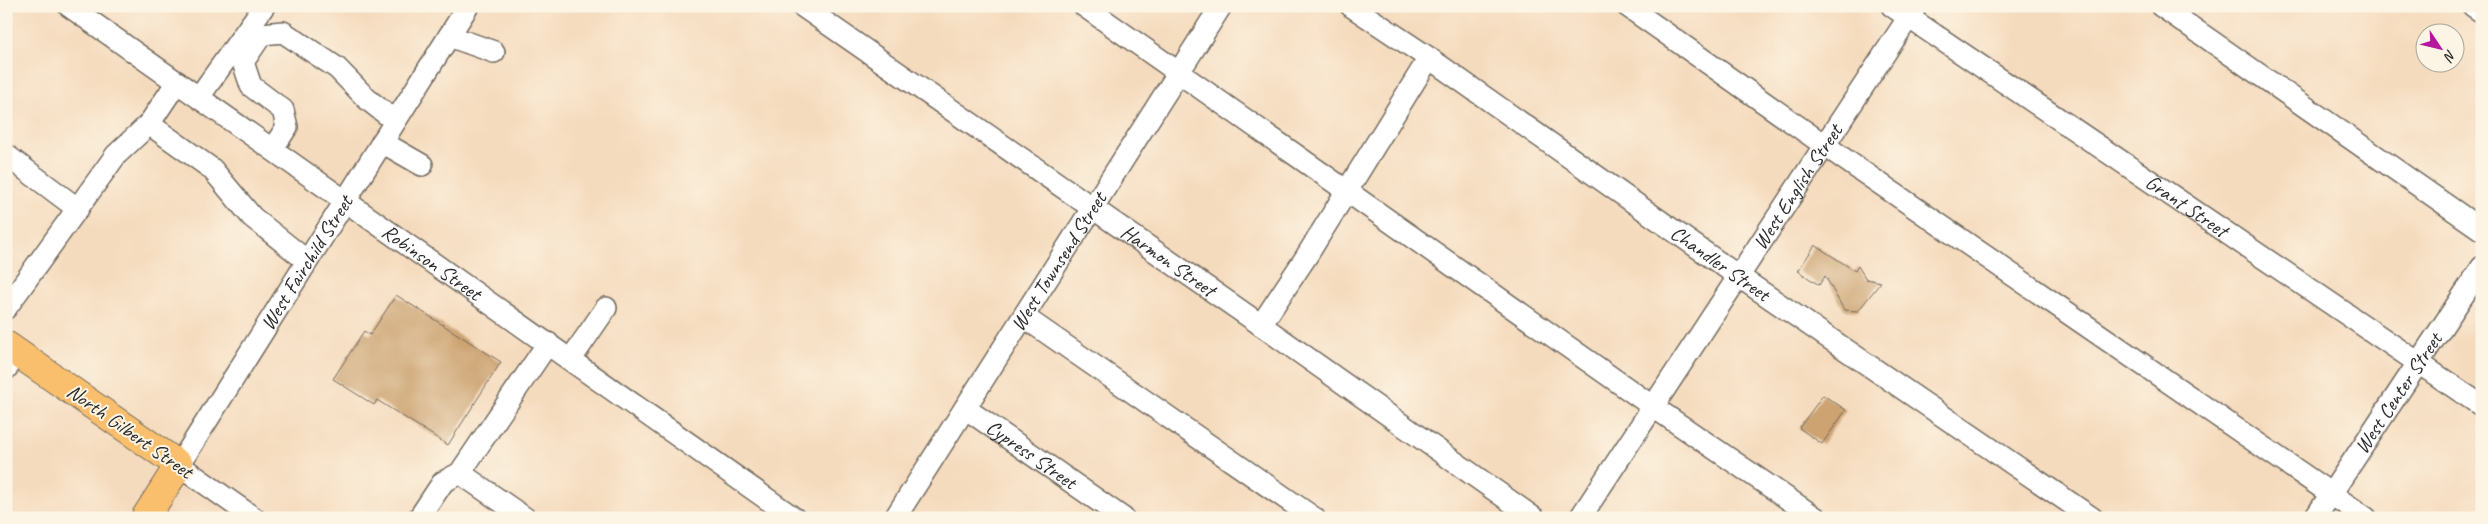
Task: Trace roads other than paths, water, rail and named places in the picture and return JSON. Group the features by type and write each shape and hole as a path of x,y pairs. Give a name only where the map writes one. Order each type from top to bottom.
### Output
{"main road":[{"name":"North Gilbert Street","path":"10,355 179,465"},
{"name":"West Fairchild Street","path":"145,518 179,465"}],"street":[{"name":"Robinson Street","path":"69,6 345,199 794,518"},
{"path":"199,97 264,6"},
{"name":"West Fairchild Street","path":"179,465 468,6"},
{"name":"Harmon Street","path":"802,6 1261,324 1534,518"},
{"path":"1084,6 1180,72 1346,192 1816,518"},
{"name":"West Townsend Street","path":"895,518 1221,6"},
{"name":"Chandler Street","path":"1351,6 1429,58 1738,276 2092,518"},
{"path":"1627,6 2366,518"},
{"path":"2162,6 2482,230"},
{"path":"2473,6 2482,12"},
{"name":"West English Street","path":"1580,518 1825,145 1905,10"},
{"name":"Grant Street","path":"1905,10 2482,406"},
{"path":"272,148 287,127 283,110 251,86 243,62 262,34 283,32 337,68 367,99 395,121"},
{"path":"449,36 494,52"},
{"path":"1261,324 1429,58"},
{"path":"6,308 116,155 149,124 178,82"},
{"path":"149,124 212,169 252,217 307,261"},
{"path":"382,142 422,165"},
{"path":"6,155 78,208"},
{"name":"West Center Street","path":"2315,518 2482,268"},
{"path":"570,359 606,308"},
{"path":"1024,317 1314,518"},
{"path":"419,518 443,482 460,473 548,343"},
{"name":"Cypress Street","path":"965,408 1123,518"},
{"name":"North Gilbert Street","path":"179,465 251,517"},
{"path":"460,473 525,518"}]}
